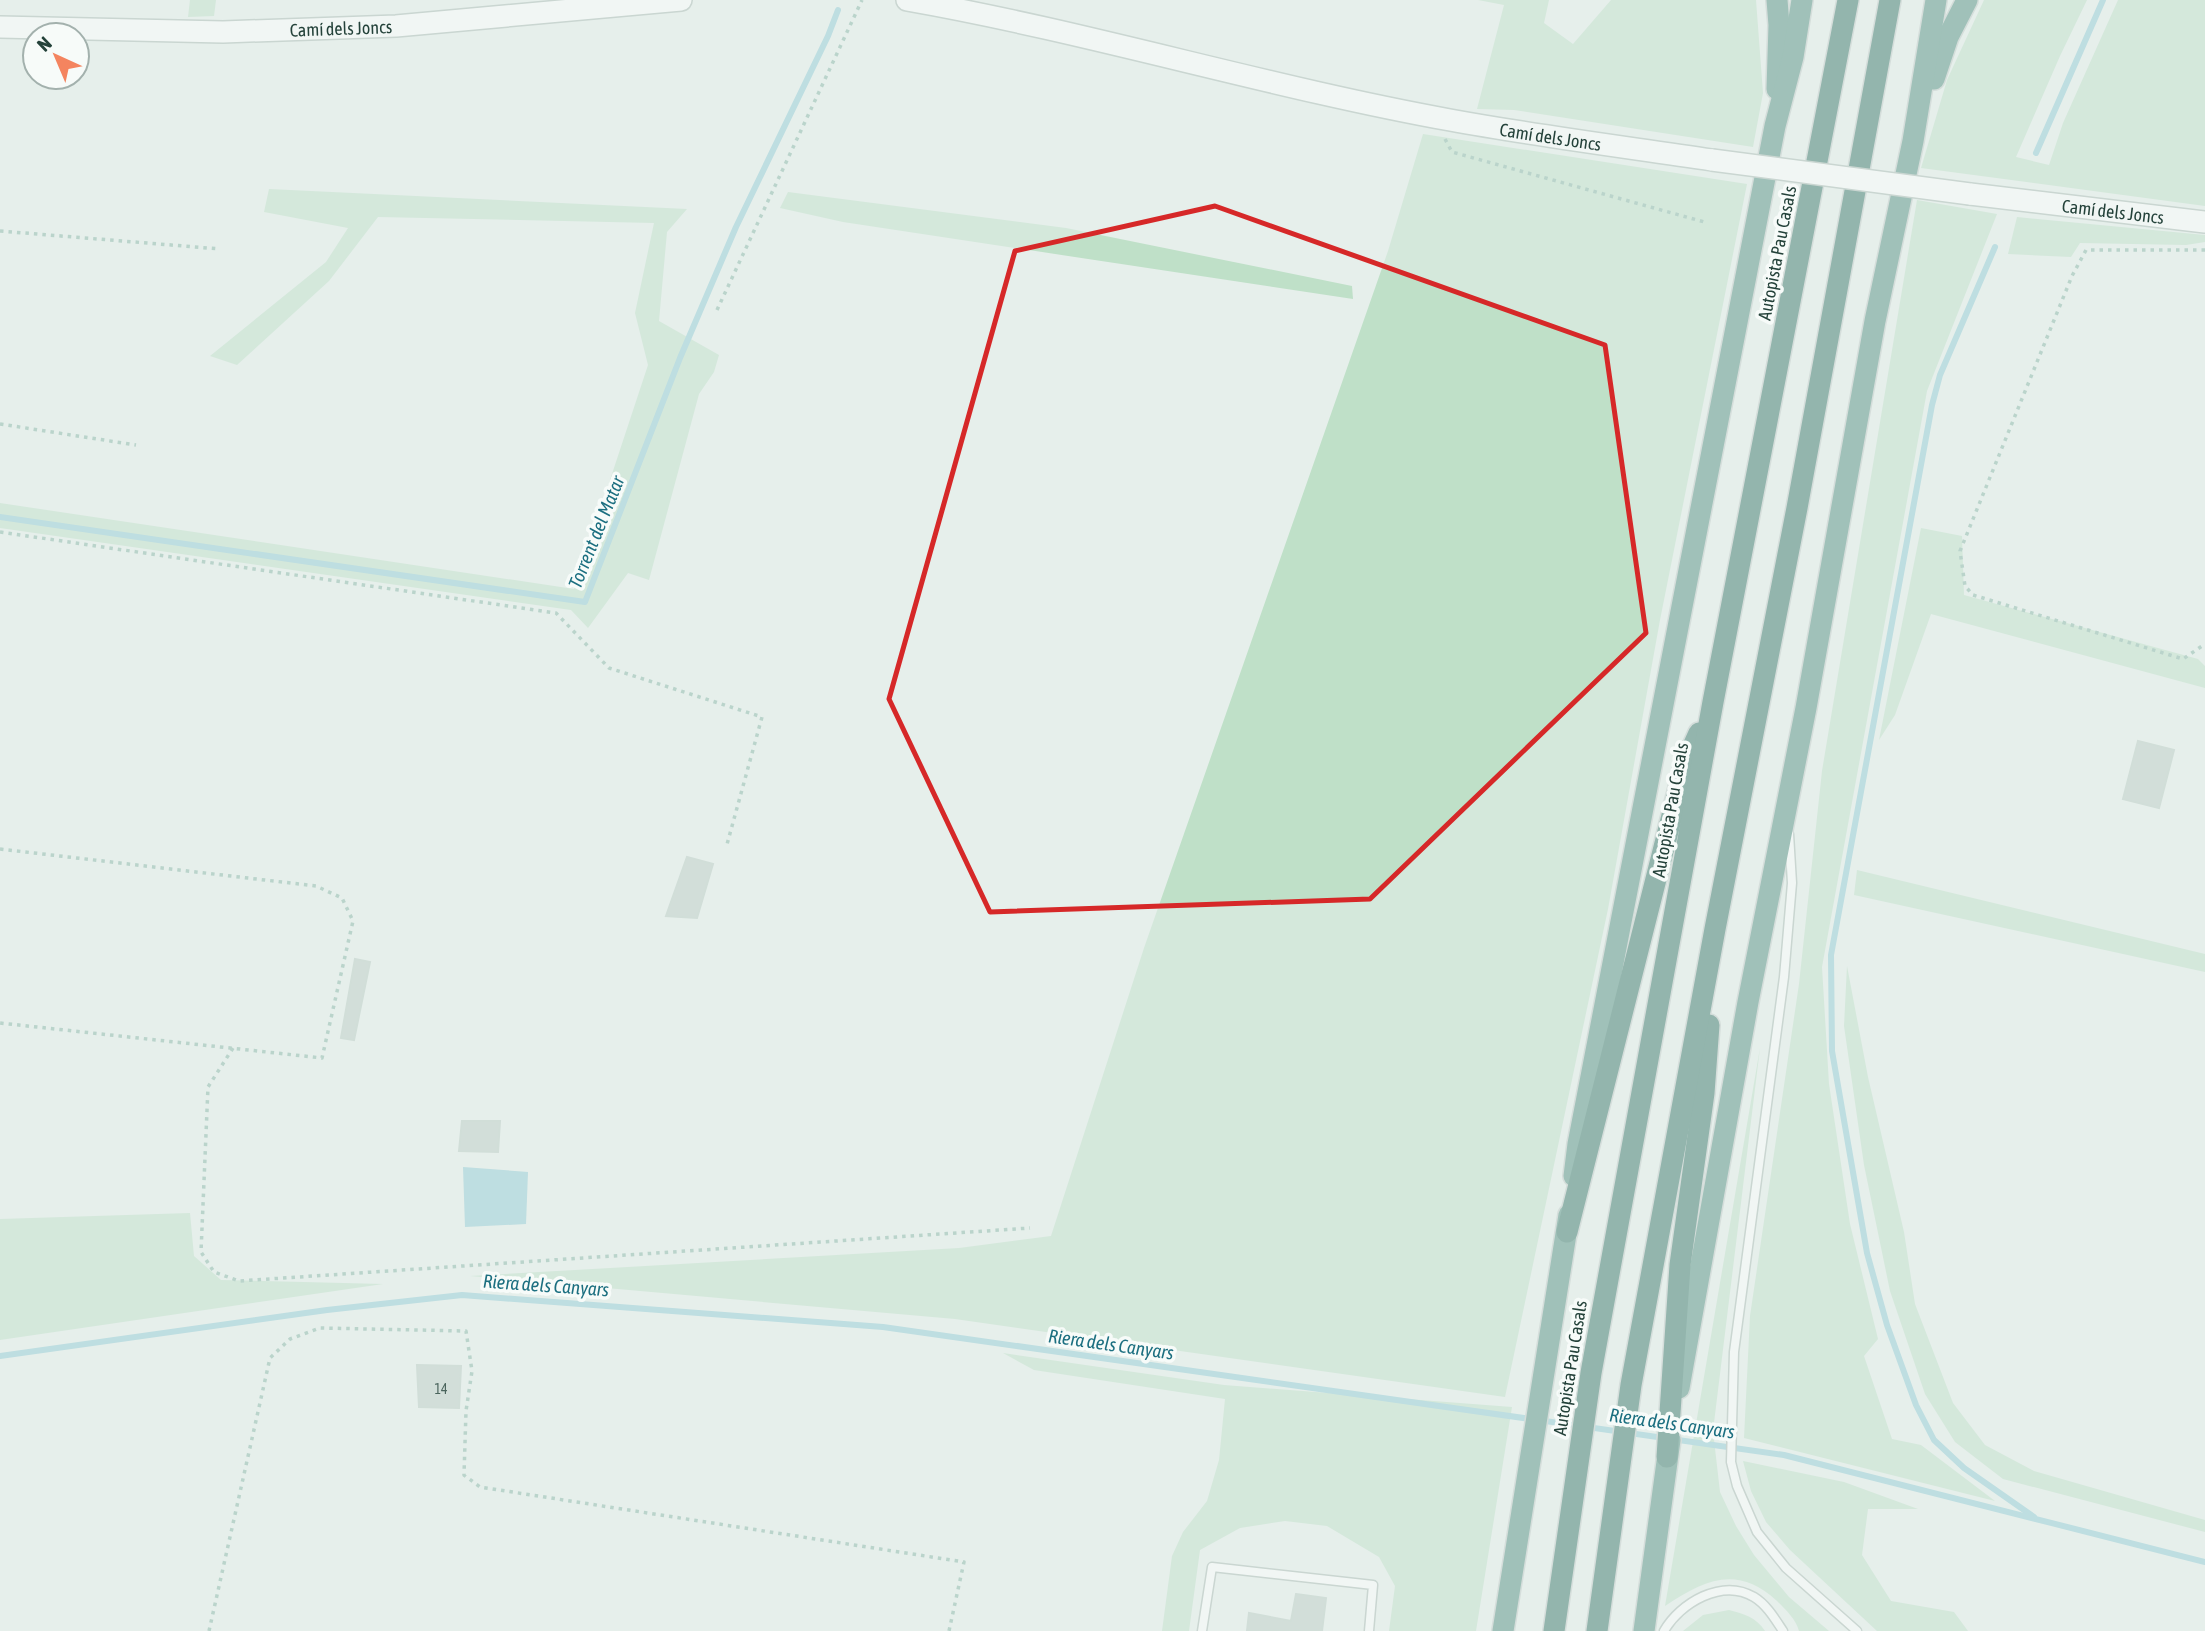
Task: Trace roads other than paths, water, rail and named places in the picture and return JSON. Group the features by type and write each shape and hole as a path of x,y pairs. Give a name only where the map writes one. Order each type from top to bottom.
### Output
{"highway":[{"path":"1775,126 1779,25 1777,0"},
{"path":"1503,1631 1533,1431 1567,1233 1578,1144 1775,126 1793,57 1802,0"},
{"name":"Autopista Pau Casals","path":"1554,1631 1593,1363 1713,702 1848,0"},
{"path":"1597,1631 1634,1373 1890,0"},
{"path":"1644,1631 1676,1381 1786,811 1875,321 1913,141 1937,0"},
{"path":"1913,141 1948,37 1967,0"},
{"path":"1567,1233 1685,764 1713,702"},
{"path":"1676,1381 1680,1265 1704,1093 1715,929"}],"street":[{"name":"Camí dels Joncs","path":"0,27 222,32 396,26 566,5 681,0"},
{"name":"Camí dels Joncs","path":"906,0 985,14 1432,116 1712,160 2205,222"}],"lane":[{"path":"1786,811 1792,883 1784,977 1734,1352 1731,1462 1737,1486 1757,1532 1786,1568 1857,1631"},
{"path":"1202,1631 1212,1567 1373,1585 1369,1631"},
{"path":"1664,1631 1671,1618 1684,1606 1725,1591 1753,1596 1766,1606 1783,1631"}],"water":[{"path":"463,1167 528,1172 526,1224 465,1227"}],"waterway":[{"path":"2036,153 2103,0"},
{"name":"Torrent del Matar","path":"0,517 585,602 680,358 736,227 838,10"},
{"path":"1995,247 1940,375 1932,405 1831,955 1832,1051 1867,1253 1887,1325 1916,1405 1934,1440 1964,1468 2034,1517"},
{"name":"Riera dels Canyars","path":"0,1356 327,1310 462,1295 883,1327 1784,1455 2205,1562"}]}
